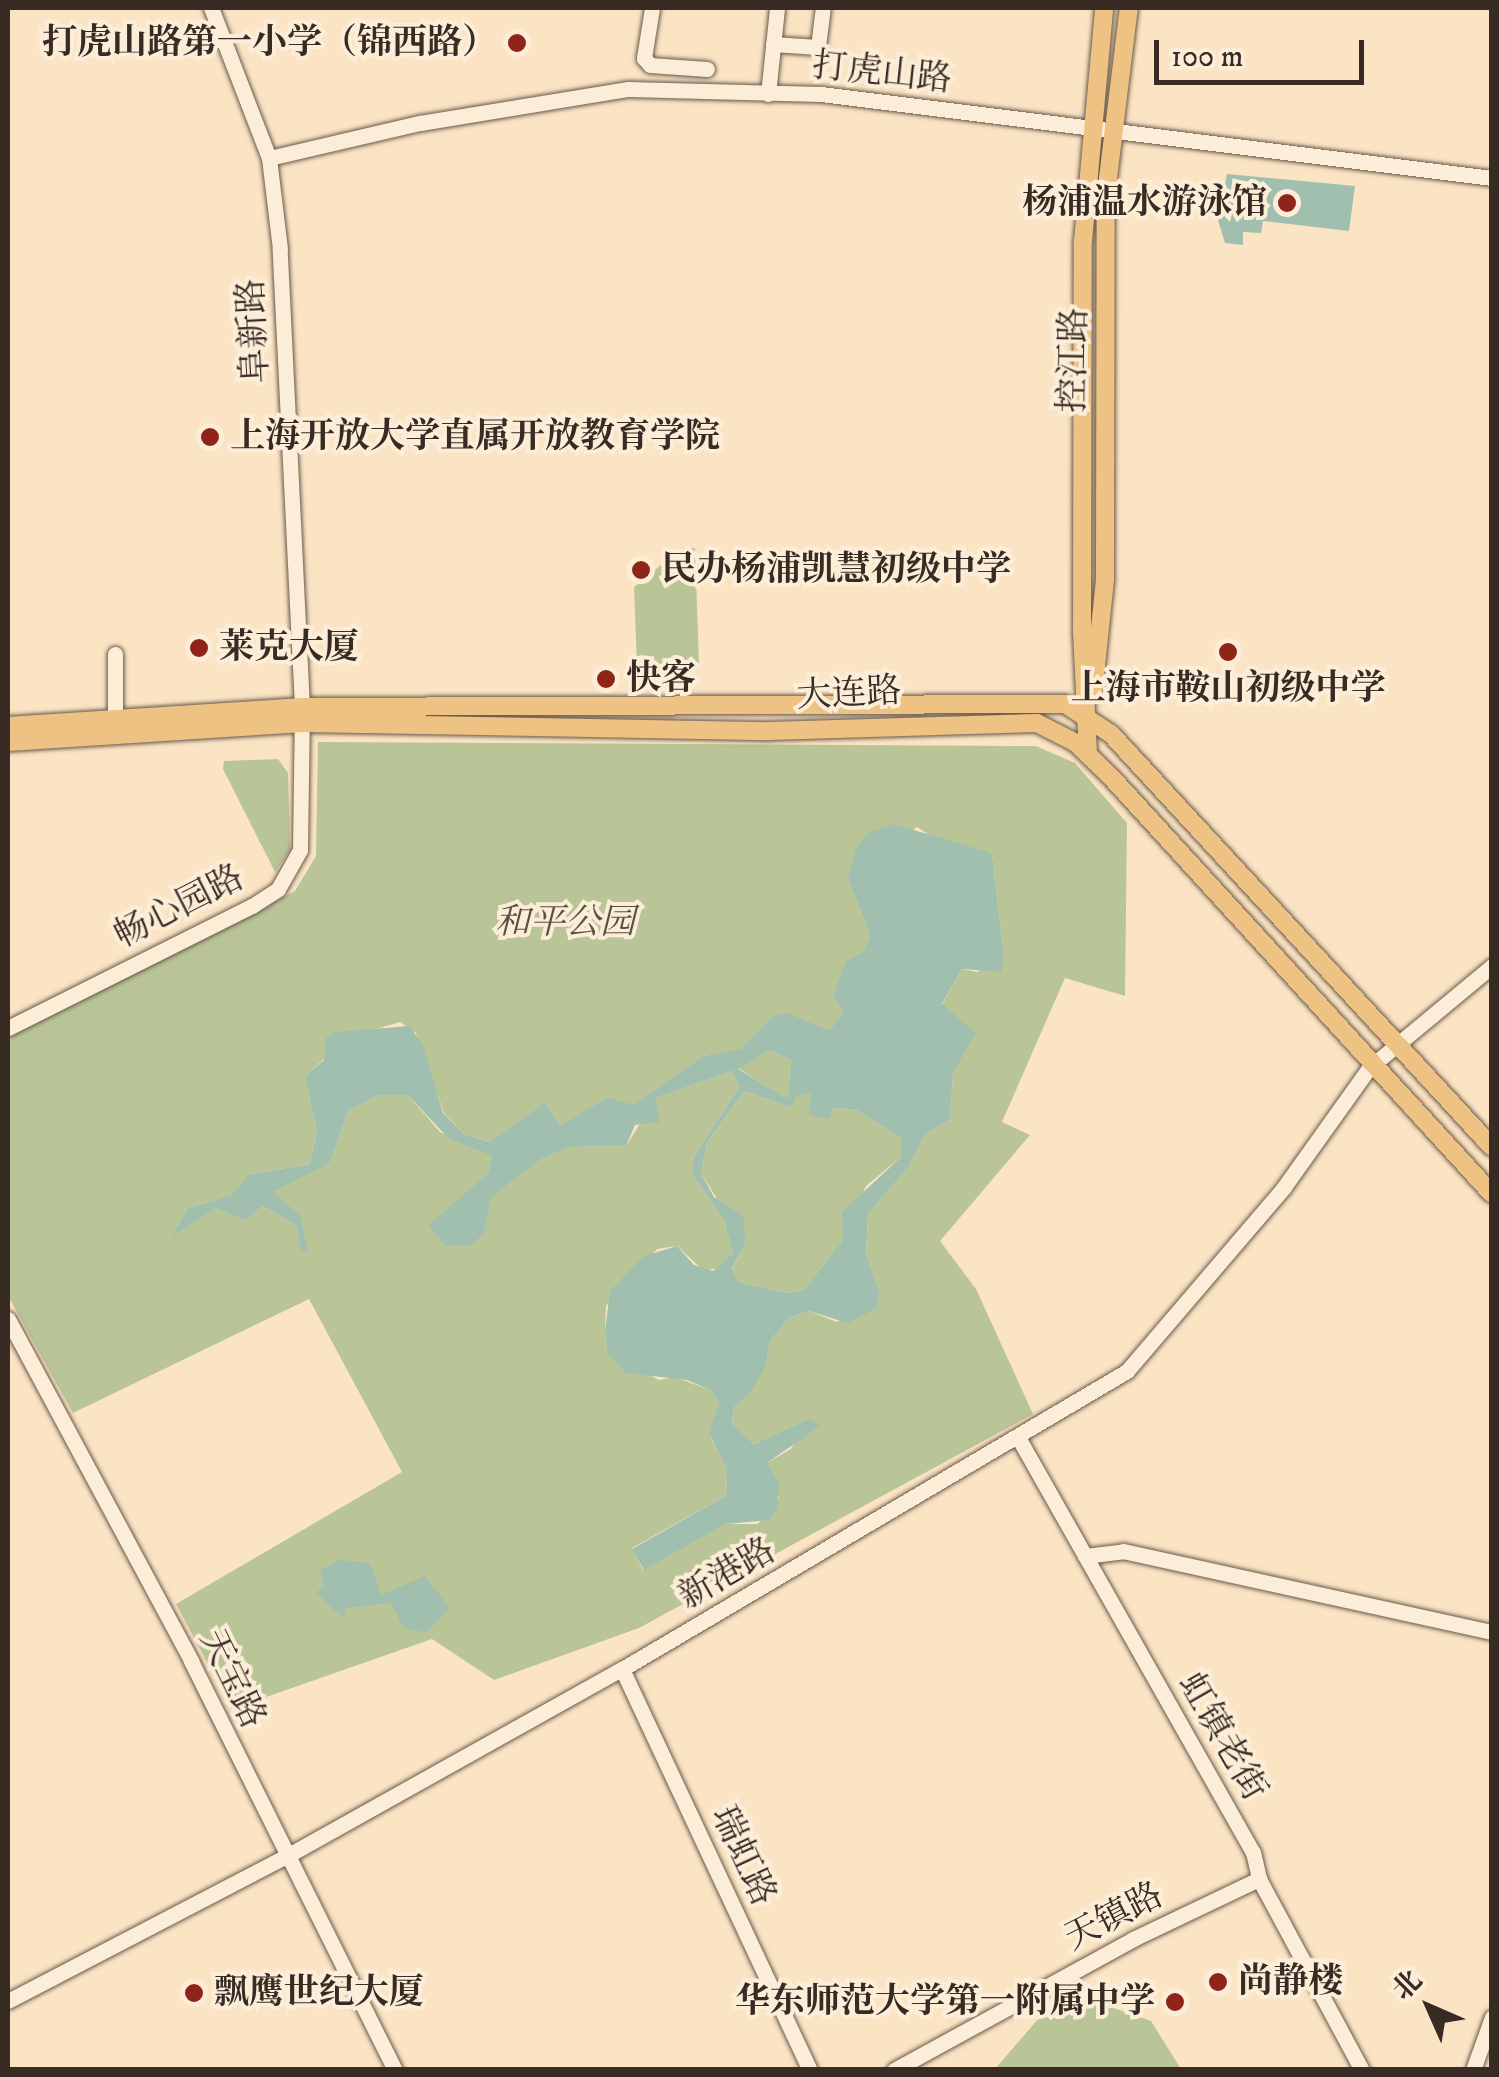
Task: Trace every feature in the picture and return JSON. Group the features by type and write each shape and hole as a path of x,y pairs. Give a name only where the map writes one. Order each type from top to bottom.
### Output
{"main road":[{"name":"控江路","path":"1090,714 1082,670 1081,507 1088,126 1104,8"},
{"name":"控江路","path":"1088,754 1106,579 1106,194 1128,8"},
{"name":"大连路","path":"8,726 302,715 1044,702 1090,714"},
{"path":"1090,714 1492,1147"},
{"name":"大连路","path":"8,742 302,715 769,731 1017,720 1060,732 1088,754 1370,1068 1492,1194"}],"street":[{"name":"阜新路","path":"211,8 269,158 280,249 302,715"},
{"path":"652,8 644,58 650,66 706,70"},
{"path":"768,94 777,8"},
{"path":"773,44 818,47 823,8"},
{"name":"打虎山路","path":"269,158 420,124 628,89 821,94 1492,178"},
{"path":"115,654 115,721"},
{"name":"畅心园路","path":"8,1028 278,889 300,850 302,715"},
{"name":"新港路","path":"8,2001 285,1857 622,1669 1019,1439 1126,1372 1156,1342 1284,1187 1370,1068 1492,966"},
{"name":"天宝路","path":"8,1319 191,1661 285,1857 395,2070"},
{"name":"虹镇老街","path":"1019,1439 1253,1852 1259,1879 1362,2070"},
{"path":"1085,1556 1122,1552 1492,1632"},
{"name":"瑞虹路","path":"622,1669 810,2070"},
{"name":"天镇路","path":"894,2070 1133,1939 1259,1879"},
{"path":"1472,2070 1492,2017"}],"green space":[{"path":"695,548 699,664 637,666 634,587 681,549"},
{"name":"和平公园","path":"318,742 1036,746 1075,763 1127,823 1125,996 1065,978 1002,1122 1030,1135 940,1241 976,1289 1033,1414 639,1628 494,1680 432,1639 232,1709 176,1604 402,1472 309,1299 73,1413 8,1296 8,1038 295,891 316,856","holes":["917,827 934,838 992,853 1004,957 977,972 962,969 942,1005 975,1034 953,1074 950,1120 925,1135 908,1168 868,1214 866,1253 879,1291 837,1322 809,1311 789,1318 770,1341 766,1366 734,1407 732,1423 754,1444 808,1419 791,1449 767,1463 779,1497 758,1524 726,1524 643,1570 632,1548 727,1495 726,1466 711,1438 719,1402 710,1390 675,1377 659,1380 607,1353 605,1331 606,1306 657,1249 677,1246 704,1271 722,1267 733,1253 724,1220 692,1174 694,1157 739,1087 732,1071 656,1098 626,1146 568,1147 542,1159 490,1197 484,1234 430,1225 488,1173 492,1156 440,1132 408,1095 379,1095 348,1111 330,1163 279,1184 273,1193 300,1215 300,1249 296,1226 263,1206 246,1220 215,1209 172,1235 188,1208 233,1195 249,1174 309,1164 317,1133 305,1076 324,1059 336,1032 359,1034 400,1022 416,1033 444,1113 464,1134 491,1142 545,1102 560,1127 608,1097 633,1106 703,1056 741,1050 772,1016 830,1032 841,1022 870,935 848,879"]},
{"path":"278,759 288,773 290,850 275,872 223,769 224,761"},
{"path":"770,1050 791,1060 788,1100 738,1068"},
{"path":"744,1091 791,1108 796,1096 811,1093 830,1119 832,1108 856,1110 901,1138 901,1157 866,1186 843,1239 805,1289 788,1293 739,1282 732,1270 745,1244 701,1173 707,1143"},
{"path":"1090,2000 1151,2021 1181,2069 995,2069 1045,2011"}],"shaded area":[{"name":"杨浦温水游泳馆","path":"1227,174 1355,186 1349,231 1263,221 1261,233 1243,232 1243,245 1225,243 1218,220"},
{"path":"893,824 992,853 1004,957 1001,972 962,969 942,1004 976,1033 953,1074 950,1120 925,1135 908,1168 868,1214 866,1253 879,1291 877,1308 847,1323 809,1311 789,1318 770,1341 766,1366 751,1391 734,1407 732,1423 754,1444 808,1419 820,1426 767,1463 779,1483 777,1510 769,1520 726,1524 644,1570 632,1549 727,1495 726,1467 709,1433 719,1402 710,1390 687,1380 626,1373 607,1353 605,1331 610,1291 644,1256 677,1246 694,1265 713,1271 733,1253 724,1220 692,1174 694,1157 739,1087 732,1071 656,1098 659,1122 635,1125 626,1146 569,1147 542,1159 491,1197 484,1234 470,1245 445,1246 429,1225 488,1173 492,1156 448,1138 408,1095 379,1095 348,1111 330,1163 273,1192 300,1215 308,1252 300,1250 296,1226 263,1206 246,1220 215,1209 171,1237 188,1208 232,1195 249,1174 309,1164 317,1133 305,1076 324,1060 326,1038 336,1032 409,1026 423,1044 443,1113 464,1134 490,1142 545,1102 560,1126 608,1097 633,1105 703,1056 741,1049 772,1016 787,1013 830,1031 844,1011 833,996 846,961 864,952 870,935 848,879 856,849 867,833","holes":["770,1050 791,1060 788,1099 738,1069","744,1091 791,1108 797,1096 811,1093 809,1115 830,1119 833,1108 856,1110 901,1138 901,1157 842,1212 843,1239 805,1289 788,1293 739,1282 732,1269 745,1244 744,1216 714,1197 701,1173 707,1143"]},
{"path":"340,1560 370,1563 381,1595 425,1576 450,1608 426,1632 404,1629 391,1603 346,1608 343,1618 316,1593 324,1585 320,1570"}],"place":[{"name":"打虎山路第一小学（锦西路）","path":"517,43"},
{"name":"杨浦温水游泳馆","path":"1287,203"},
{"name":"上海开放大学直属开放教育学院","path":"210,437"},
{"name":"民办杨浦凯慧初级中学","path":"641,570"},
{"name":"莱克大厦","path":"199,648"},
{"name":"上海市鞍山初级中学","path":"1228,652"},
{"name":"快客","path":"606,679"},
{"name":"尚静楼","path":"1218,1982"},
{"name":"飘鹰世纪大厦","path":"194,1993"},
{"name":"华东师范大学第一附属中学","path":"1175,2002"}]}
